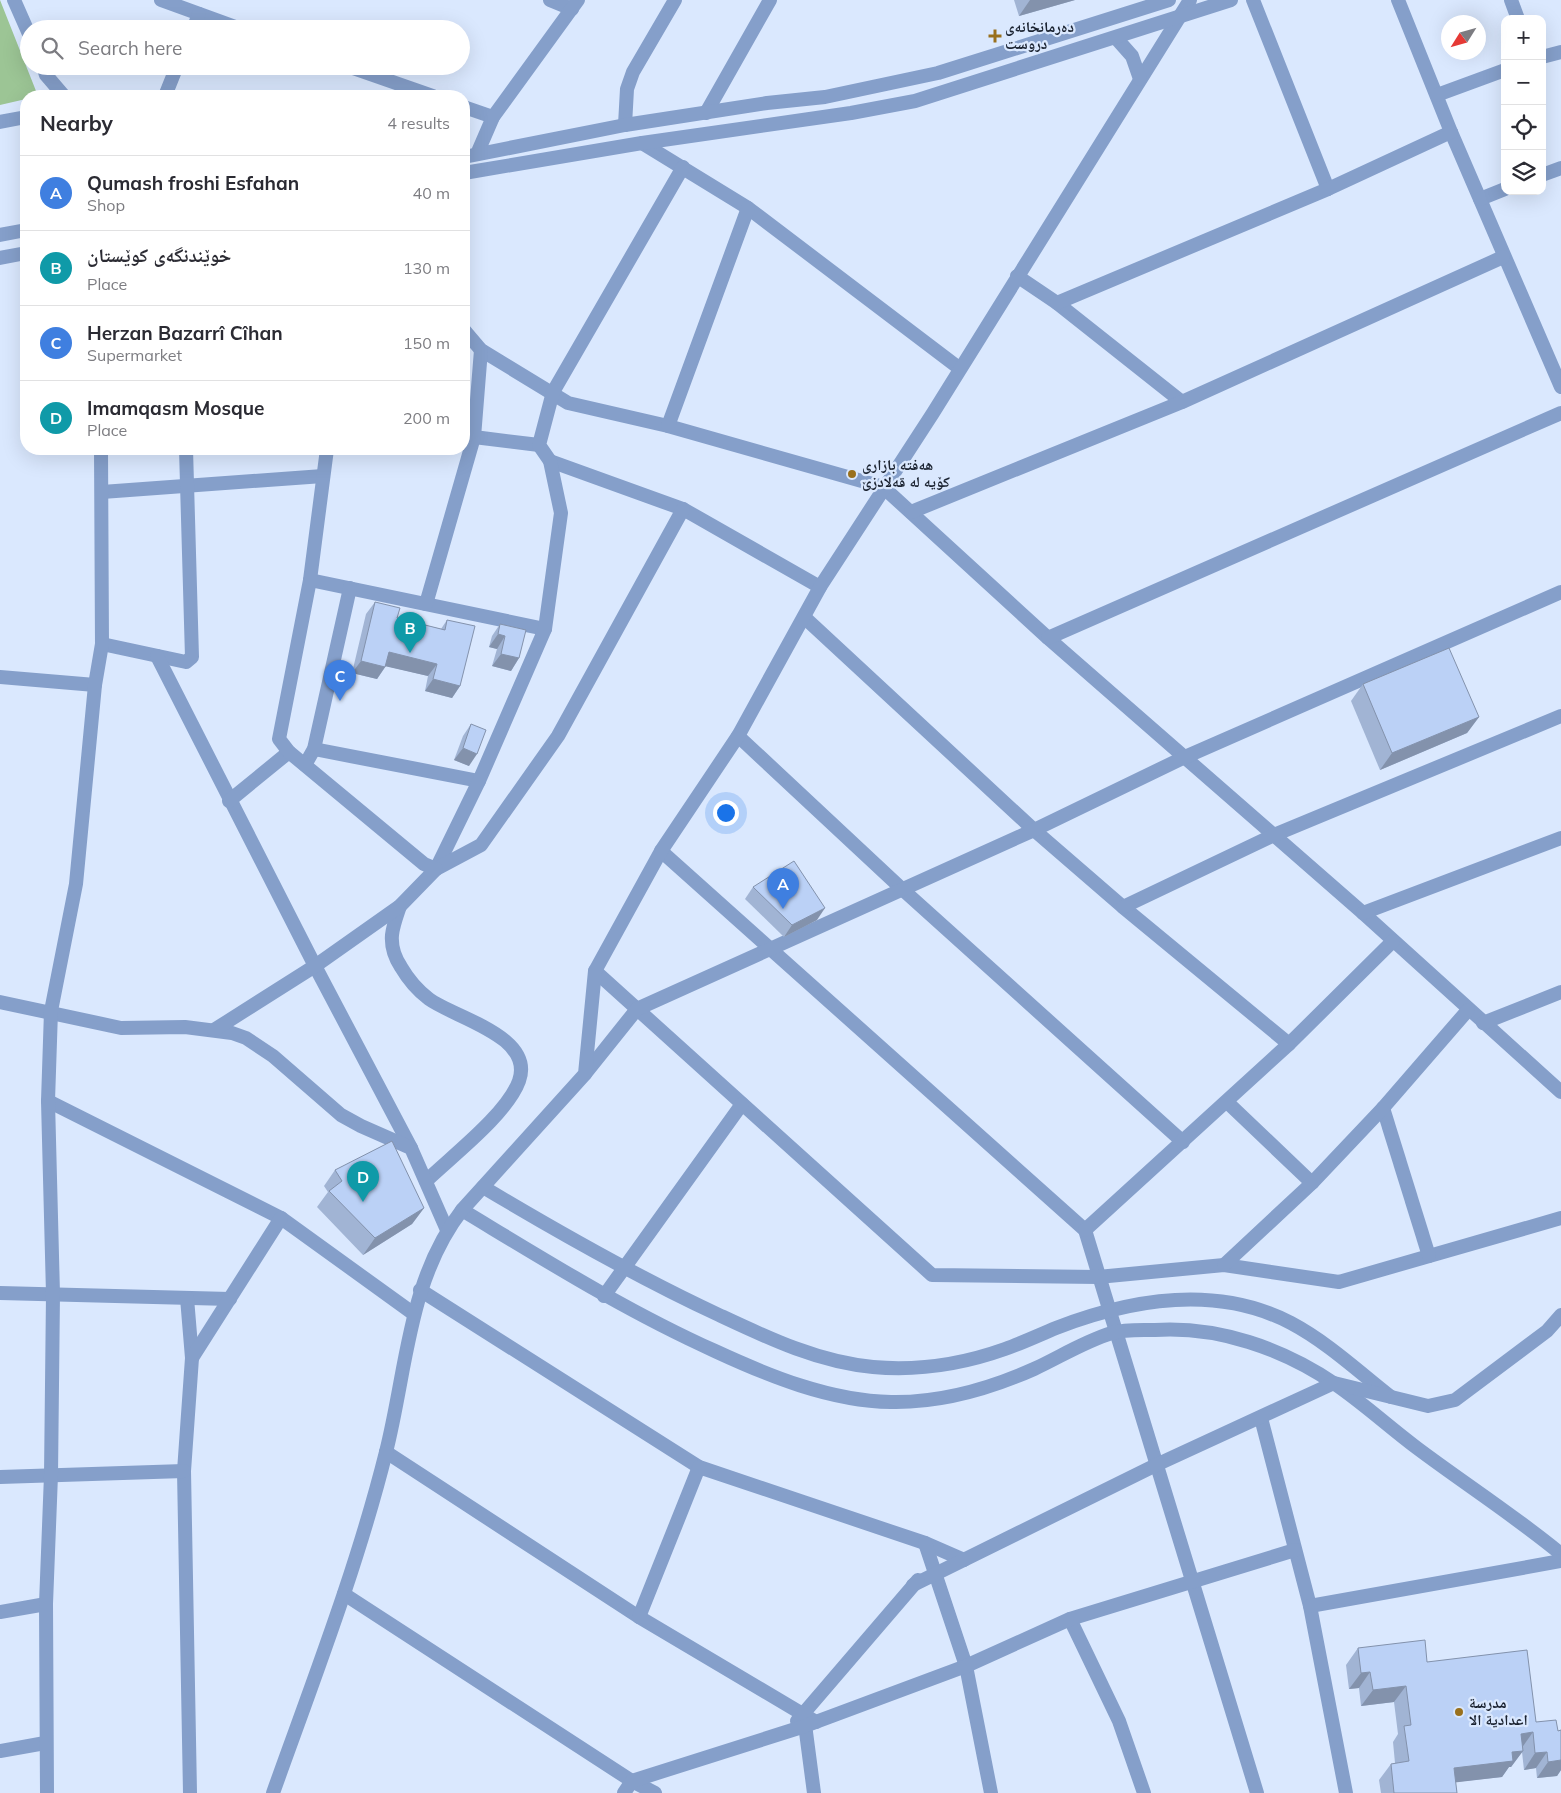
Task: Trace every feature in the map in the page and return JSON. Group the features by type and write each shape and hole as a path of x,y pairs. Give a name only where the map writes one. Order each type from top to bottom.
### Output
{"street":[{"path":"14,0 23,20"},
{"path":"161,0 216,20"},
{"path":"470,156 493,117 575,4 550,0"},
{"path":"625,126 626,88 633,72 675,0"},
{"path":"706,113 770,0"},
{"path":"470,156 625,126 825,97 938,73 1169,0"},
{"path":"585,1074 595,971 661,850 738,736 820,587 933,413 959,368 1190,0"},
{"path":"470,172 642,142 851,113 915,101 1116,38 1229,0"},
{"path":"1253,0 1328,189"},
{"path":"1398,0 1503,257 1561,387"},
{"path":"1511,0 1517,15"},
{"path":"197,20 199,14"},
{"path":"1116,38 1132,56 1140,79"},
{"path":"1546,57 1561,52"},
{"path":"1436,95 1501,71"},
{"path":"46,75 59,90"},
{"path":"167,90 173,75"},
{"path":"374,75 416,90"},
{"path":"470,109 493,117"},
{"path":"0,122 20,118"},
{"path":"1057,303 1328,189 1451,132"},
{"path":"642,142 748,208 959,368"},
{"path":"470,156 480,170"},
{"path":"436,869 479,780 545,629 561,513 550,462 539,445 553,392 683,167"},
{"path":"1546,174 1561,168"},
{"path":"1480,199 1501,191"},
{"path":"668,426 748,208"},
{"path":"0,235 20,231"},
{"path":"0,258 20,254"},
{"path":"912,512 1182,402 1503,257"},
{"path":"1017,276 1057,303 1182,402"},
{"path":"470,337 481,350 553,392 568,403 668,426 884,487 1048,638 1274,834 1561,1092"},
{"path":"470,451 474,437 481,350"},
{"path":"1048,638 1561,413"},
{"path":"474,437 539,445"},
{"path":"47,1793 45,1743 46,1604 51,1475 53,1294 48,1101 51,1011 76,884 95,685 102,644 101,455"},
{"path":"102,644 186,662 192,658 186,455"},
{"path":"326,455 310,580 279,739 289,752 305,766 424,864 436,869"},
{"path":"426,604 469,455"},
{"path":"550,462 682,509 820,587"},
{"path":"102,492 323,476"},
{"path":"214,1030 314,966 400,906 436,869 481,845 558,736 682,509"},
{"path":"310,580 545,629"},
{"path":"305,766 314,749 350,588"},
{"path":"274,1793 344,1594 386,1452 414,1314 431,1260 447,1230 462,1210 585,1074 637,1009 1034,830 1185,757 1561,592"},
{"path":"804,617 1034,830 1123,907 1289,1044"},
{"path":"156,656 314,966 411,1148 447,1230"},
{"path":"0,677 95,685"},
{"path":"1123,907 1274,834 1561,716"},
{"path":"738,736 902,889 1183,1142"},
{"path":"314,749 479,780"},
{"path":"229,800 289,752"},
{"path":"1363,913 1561,838"},
{"path":"661,850 1085,1230 1257,1793"},
{"path":"400,906 393,926 392,945 395,955 407,976 429,999 500,1037 516,1052 521,1067 515,1089 501,1108 426,1181"},
{"path":"1085,1230 1289,1044 1393,941"},
{"path":"595,971 932,1275 1098,1277 1224,1265 1339,1282 1561,1218"},
{"path":"1483,1023 1561,992"},
{"path":"0,1002 51,1011 121,1028 185,1027 232,1033 258,1045 340,1115 360,1126 411,1148"},
{"path":"1224,1265 1312,1184 1383,1108 1468,1010"},
{"path":"48,1101 281,1218 414,1314"},
{"path":"1227,1102 1312,1184"},
{"path":"604,1296 742,1104"},
{"path":"1383,1108 1429,1256"},
{"path":"483,1187 623,1269 770,1339 807,1354 872,1367 930,1367 960,1362 1005,1349 1108,1310 1175,1299 1230,1302 1274,1314 1308,1333 1391,1397"},
{"path":"462,1210 604,1296 685,1337 772,1375 823,1392 860,1399 891,1402 937,1399 992,1386 1115,1332 1180,1328 1249,1342 1277,1352 1334,1384 1416,1447 1505,1510 1561,1554"},
{"path":"192,1358 281,1218"},
{"path":"420,1290 699,1467 925,1543 964,1560"},
{"path":"0,1293 230,1299"},
{"path":"188,1298 192,1358 184,1471 190,1793"},
{"path":"933,1568 964,1560 1156,1465 1334,1384 1428,1406 1454,1400 1547,1332 1561,1315"},
{"path":"1261,1418 1310,1606 1346,1793"},
{"path":"386,1452 639,1617 808,1721"},
{"path":"639,1617 699,1467"},
{"path":"0,1477 184,1471"},
{"path":"925,1543 966,1666 991,1793"},
{"path":"814,1793 808,1721 913,1585 933,1568 942,1550"},
{"path":"624,1793 632,1781 788,1731 808,1721 966,1666 1070,1619 1295,1550"},
{"path":"1310,1606 1561,1562"},
{"path":"344,1594 632,1781 655,1793"},
{"path":"0,1612 46,1604"},
{"path":"1070,1619 1119,1721 1144,1793"},
{"path":"0,1751 45,1743"}],"green space":[{"path":"0,0 20,51 20,75 30,75 36,90 20,90 20,100 0,105"}],"building":[{"path":"375,602 400,608 397,618 445,630 447,620 475,626 460,686 433,679 437,664 389,652 385,667 361,661"},
{"path":"500,624 526,630 519,658 501,654 505,636 498,634"},
{"path":"1449,648 1479,717 1392,753 1363,684"},
{"path":"471,724 486,730 477,754 463,748"},
{"path":"794,861 825,908 792,925 753,887"},
{"path":"392,1141 424,1208 375,1238 329,1191 342,1181 335,1170"},
{"path":"1425,1640 1427,1662 1527,1650 1536,1722 1556,1720 1558,1731 1561,1730 1561,1760 1548,1762 1547,1752 1535,1753 1533,1732 1521,1734 1523,1751 1512,1752 1513,1761 1454,1768 1457,1793 1394,1793 1391,1764 1409,1761 1404,1726 1411,1725 1406,1686 1373,1690 1370,1672 1361,1673 1358,1648"}],"place":[{"name":"دەرمانخانەی دروست","path":"995,36"},
{"name":"هەفتە بازاری کۆیە لە قەلادزێ","path":"852,474"},
{"name":"خوێندنگەی کوێستان","path":"410,653"},
{"name":"Herzan Bazarrî Cîhan","path":"340,701"},
{"name":"Qumash froshi Esfahan","path":"783,909"},
{"name":"Imamqasm Mosque","path":"363,1202"},
{"name":"مدرسة اعدادية الا","path":"1459,1712"}]}
